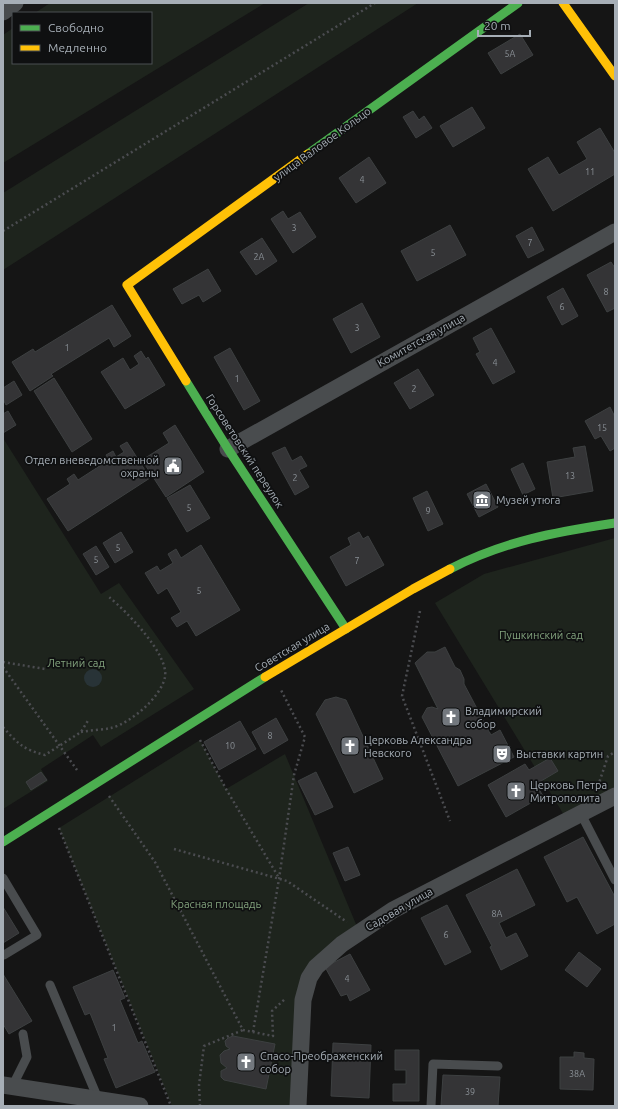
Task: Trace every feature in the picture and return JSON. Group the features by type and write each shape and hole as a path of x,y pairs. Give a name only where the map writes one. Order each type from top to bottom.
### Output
{"street":[{"path":"3,12 15,3"},
{"name":"улица Валовое Кольцо","path":"127,285 518,3"},
{"path":"563,3 615,76"},
{"name":"Комитетская улица","path":"228,449 615,232"},
{"name":"Горсоветовский переулок","path":"127,285 228,449 346,629"},
{"name":"Советская улица","path":"3,842 239,692 412,589 478,555 532,537 615,523"},
{"name":"Садовая улица","path":"298,1106 305,988 316,966 342,944 393,910 615,796"},
{"path":"8,1086 140,1106"}],"lane":[{"path":"586,812 615,880"},
{"path":"3,878 37,935 4,955"},
{"path":"50,985 99,1101"},
{"path":"8,1086 27,1057 23,1034"},
{"path":"431,1106 433,1064 498,1066"}],"path":[{"path":"3,231 375,3"},
{"path":"81,732 113,728 138,714 157,697 165,677 160,655 124,610 109,597"},
{"path":"420,611 402,696 450,820"},
{"path":"3,662 45,669"},
{"path":"3,667 77,770"},
{"path":"253,1032 279,879 294,775 305,737 281,690"},
{"path":"3,727 15,741 27,750 45,755 81,732 89,719"},
{"path":"200,740 226,789 279,879"},
{"path":"586,812 608,756 615,752"},
{"path":"109,796 155,862 243,1030"},
{"path":"58,828 171,1106"},
{"path":"174,849 287,881 358,929 362,930"},
{"path":"200,1106 199,1086 204,1046 243,1030 273,1036 272,1011"}],"green space":[{"path":"50,3 265,3 3,163 3,35 12,29 12,64 152,64 152,12 36,12"},
{"path":"309,3 418,3 3,270 3,193"},
{"name":"Летний сад","path":"3,438 101,594 119,583 194,689 101,747 93,735 41,769 48,781 3,809"},
{"name":"Пушкинский сад","path":"615,538 615,795 567,820 435,603 484,574"},
{"name":"Красная площадь","path":"200,740 226,789 285,754 358,929 312,968 297,1106 172,1106 59,828"}],"shaded area":[{"path":"93,669 99,672 102,678 99,684 93,687 87,684 84,678 87,672"}],"building":[{"path":"520,34 533,55 501,74 488,53"},
{"path":"472,107 485,128 453,147 440,126"},
{"path":"413,111 419,120 424,116 432,128 416,138 403,117"},
{"path":"600,128 615,153 615,174 553,211 528,169 548,157 559,175 587,159 577,142"},
{"path":"369,157 386,183 356,203 339,178"},
{"path":"283,211 288,219 300,212 316,237 293,253 271,219"},
{"path":"450,225 466,255 417,281 401,251"},
{"path":"532,227 544,250 528,258 516,236"},
{"path":"262,238 277,261 256,275 240,252"},
{"path":"611,262 615,268 615,308 607,312 587,275"},
{"path":"208,269 221,291 203,302 199,295 182,304 173,289"},
{"path":"563,288 578,316 562,325 547,297"},
{"path":"362,303 380,337 351,353 333,319"},
{"path":"112,305 131,336 114,347 109,338 51,374 53,376 30,391 12,362 33,349 35,352"},
{"path":"491,328 515,372 493,384 476,354 480,352 473,338"},
{"path":"230,348 260,401 244,410 214,357"},
{"path":"141,351 146,359 148,357 165,385 125,409 101,372 123,358 130,370 139,364 134,356"},
{"path":"418,369 434,395 410,409 394,383"},
{"path":"54,378 92,439 72,452 34,391"},
{"path":"14,381 22,395 6,405 3,399 3,388"},
{"path":"610,407 615,417 615,448 610,451 601,436 595,439 585,421"},
{"path":"8,411 16,425 3,433 3,414"},
{"name":"Отдел вневедомственной охраны","path":"175,425 204,472 166,497 142,460 169,443 163,433"},
{"path":"127,442 150,478 68,531 47,499 70,484 67,479 74,474 78,480 109,460 106,455 113,451 116,457 124,452 120,446"},
{"path":"585,446 593,491 553,498 547,462 575,457 573,448"},
{"path":"285,447 292,461 301,456 307,466 299,470 309,487 295,495 272,453"},
{"path":"523,463 535,489 523,495 511,469"},
{"name":"Музей утюга","path":"486,484 498,507 479,517 467,494"},
{"path":"190,485 210,518 187,532 167,498"},
{"path":"427,491 443,524 428,531 413,498"},
{"path":"121,532 133,552 115,563 103,543"},
{"path":"359,532 363,539 368,536 384,565 346,586 330,557 351,545 348,538"},
{"path":"201,545 240,610 196,636 187,621 177,627 171,618 181,612 167,588 158,594 145,573 157,566 160,571 173,563 168,554 176,549 181,558"},
{"path":"96,546 109,567 96,575 83,554"},
{"name":"Владимирский собор","path":"445,647 455,667 460,670 464,679 464,684 491,735 500,730 514,757 458,786 422,717 427,708 432,707 438,709 415,663 427,652 435,652"},
{"name":"Церковь Александра Невского","path":"336,697 346,700 383,779 354,793 316,714 325,700"},
{"path":"276,718 288,740 264,754 252,732"},
{"path":"240,721 256,749 219,770 204,742"},
{"name":"Церковь Петра Митрополита","path":"550,758 558,771 536,784 543,796 506,817 488,785 525,764 529,770"},
{"path":"41,772 47,780 31,790 26,782"},
{"path":"316,772 333,807 315,815 298,781"},
{"path":"583,837 615,897 615,924 597,934 577,897 567,902 544,857"},
{"path":"348,847 360,875 345,881 333,853"},
{"path":"517,869 535,905 499,923 506,938 516,933 528,956 501,970 490,947 492,946 466,895"},
{"path":"447,905 471,952 445,965 421,918"},
{"path":"3,907 19,933 3,943"},
{"path":"579,952 601,969 587,987 565,970"},
{"path":"350,954 370,990 350,1001 347,994 341,996 325,967"},
{"path":"113,970 125,998 120,1000 138,1043 142,1041 155,1072 116,1088 104,1059 108,1058 90,1013 85,1015 73,987"},
{"path":"3,974 32,1021 9,1034 3,1024"},
{"name":"Спасо-Преображенский собор","path":"233,1036 275,1044 266,1089 224,1080 221,1077 221,1071 227,1068 221,1063 220,1055 224,1051 230,1049 226,1046 225,1041"},
{"path":"333,1043 371,1045 369,1098 331,1096"},
{"path":"395,1050 419,1050 419,1101 393,1101 393,1084 406,1084 406,1070 395,1070"},
{"path":"574,1052 584,1053 584,1058 594,1059 593,1090 560,1089 560,1057 574,1057"},
{"path":"443,1075 500,1077 498,1106 441,1106"}],"traffic: fast":[{"path":"308,154 518,3"},
{"path":"186,381 228,449 346,629"},
{"path":"450,569 490,551 531,539 615,523"},
{"path":"3,842 265,677"}],"traffic: slow":[{"path":"563,3 615,76"},
{"path":"186,381 127,285 308,154"},
{"path":"265,677 413,589 450,569"}],"place":[{"name":"Отдел вневедомственной охраны","path":"173,466"},
{"name":"Музей утюга","path":"482,500"},
{"name":"Владимирский собор","path":"451,717"},
{"name":"Церковь Александра Невского","path":"350,746"},
{"name":"Выставки картин","path":"502,754"},
{"name":"Церковь Петра Митрополита","path":"516,791"},
{"name":"Спасо-Преображенский собор","path":"246,1062"}]}
